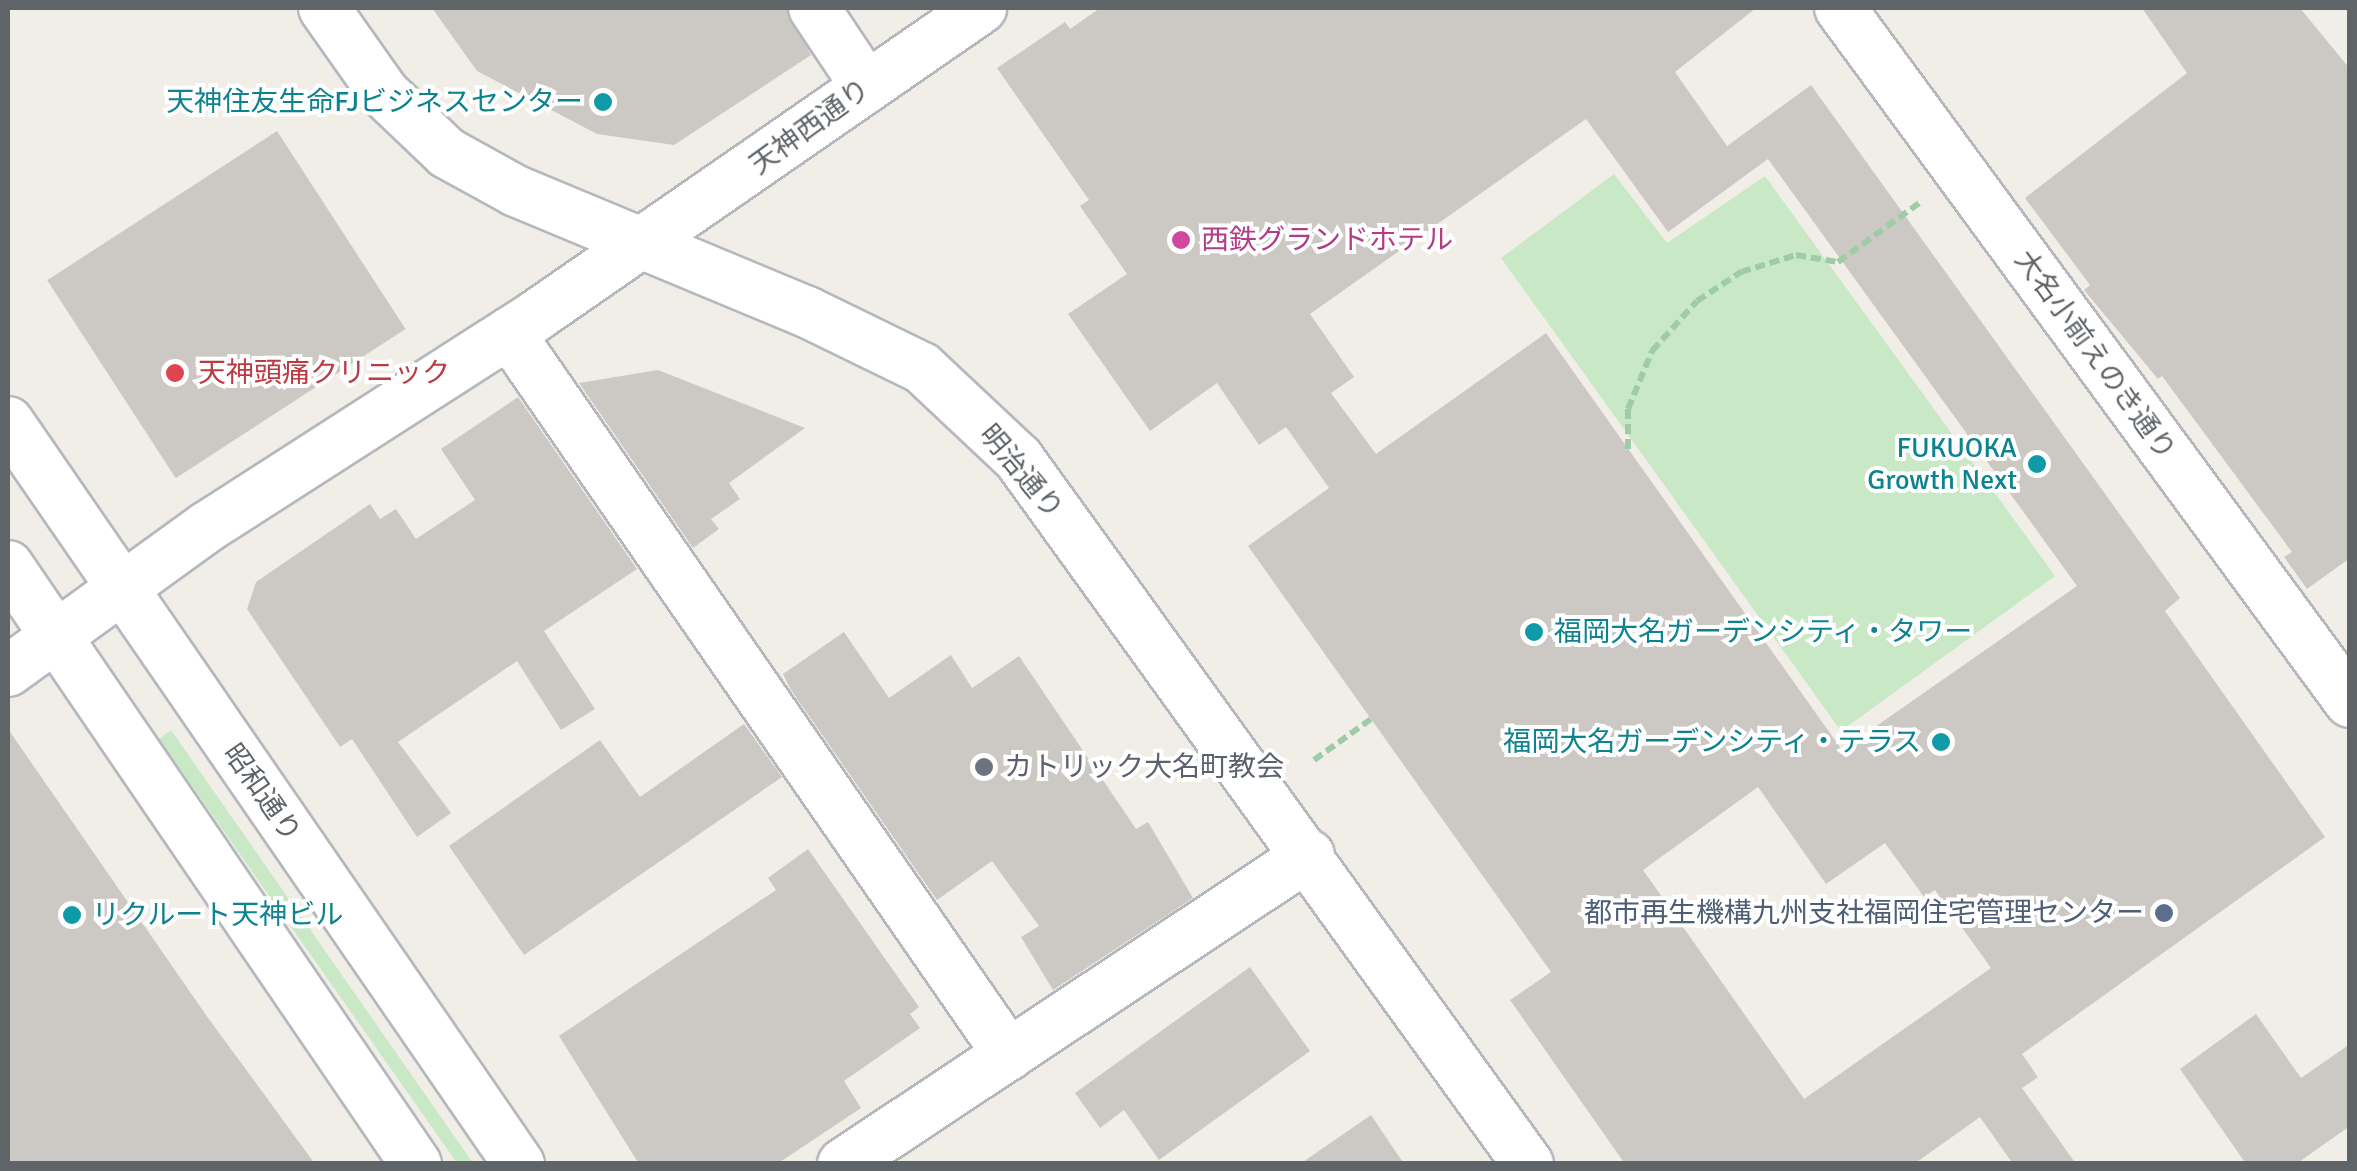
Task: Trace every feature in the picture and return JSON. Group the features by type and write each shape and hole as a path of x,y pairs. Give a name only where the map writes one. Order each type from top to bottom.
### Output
{"street":[{"name":"明治通り","path":"324,8 384,92 447,153 640,245 806,312 922,368 1018,458 1528,1164"},
{"path":"814,8 866,86"},
{"name":"天神西通り","path":"8,671 122,588 640,245 981,8"},
{"name":"大名小前えのき通り","path":"1840,8 2350,702"},
{"path":"509,333 1010,1055"},
{"name":"昭和通り","path":"8,422 519,1164"},
{"path":"8,566 416,1164"},
{"path":"842,1164 1309,856"}],"path":[{"path":"1628,449 1628,408 1652,351 1698,301 1740,272 1796,255 1838,262 1934,193"},
{"path":"1314,760 1371,719"}],"green space":[{"path":"1614,174 1667,243 1765,176 2055,576 1841,731 1501,258"},
{"path":"171,730 473,1163 457,1163 159,739"}],"building":[{"path":"432,8 786,8 811,55 674,145 597,134 477,71"},
{"path":"1100,8 1756,8 1675,72 1727,146 1811,85 2180,598 2165,611 2325,837 2022,1054 2038,1077 2022,1088 2076,1164 2013,1164 1980,1117 1914,1164 1625,1164 1510,1000 1551,972 1248,546 1329,488 1286,427 1259,445 1217,383 1150,431 1068,314 1127,274 1080,206 1089,200 997,68 1065,22 1070,29","holes":["1586,119 1668,232 1768,159 2077,586 1842,750 1546,333 1376,454 1331,393 1354,377 1310,314","1758,787 1826,884 1885,843 1924,897 1935,890 1991,968 1804,1099 1643,870"]},
{"path":"2142,8 2300,8 2350,69 2350,558 2307,589 2284,557 2292,552 2162,376 2158,379 2084,290 2090,285 2025,198 2187,73"},
{"path":"277,131 406,329 176,478 47,280"},
{"path":"658,370 805,428 729,483 740,499 711,519 719,529 693,548 579,383"},
{"path":"518,397 637,569 544,631 595,709 561,730 517,661 398,742 451,813 417,837 352,739 340,747 247,609 256,582 370,504 380,519 396,509 416,539 475,500 441,449"},
{"path":"844,632 889,698 951,655 972,688 1019,656 1136,829 1148,822 1193,898 1053,990 1021,937 1039,926 992,861 937,900 791,690 783,674"},
{"path":"744,724 782,777 524,955 449,846 600,740 640,797"},
{"path":"8,729 206,1015 315,1164 8,1164"},
{"path":"808,849 919,1007 910,1014 920,1028 844,1081 861,1108 777,1164 639,1164 559,1036 776,890 768,878"},
{"path":"1250,967 1310,1051 1159,1160 1124,1110 1100,1128 1075,1093"},
{"path":"2256,1014 2301,1078 2350,1044 2350,1126 2296,1164 2246,1164 2180,1069"},
{"path":"1371,1115 1404,1164 1300,1164"}],"place":[{"name":"天神住友生命FJビジネスセンター","path":"603,102"},
{"name":"西鉄グランドホテル","path":"1181,240"},
{"name":"天神頭痛クリニック","path":"175,373"},
{"name":"FUKUOKA Growth Next","path":"2037,464"},
{"name":"福岡大名ガーデンシティ・タワー","path":"1534,632"},
{"name":"福岡大名ガーデンシティ・テラス","path":"1941,742"},
{"name":"カトリック大名町教会","path":"984,767"},
{"name":"都市再生機構九州支社福岡住宅管理センター","path":"2164,913"},
{"name":"リクルート天神ビル","path":"72,915"}]}
